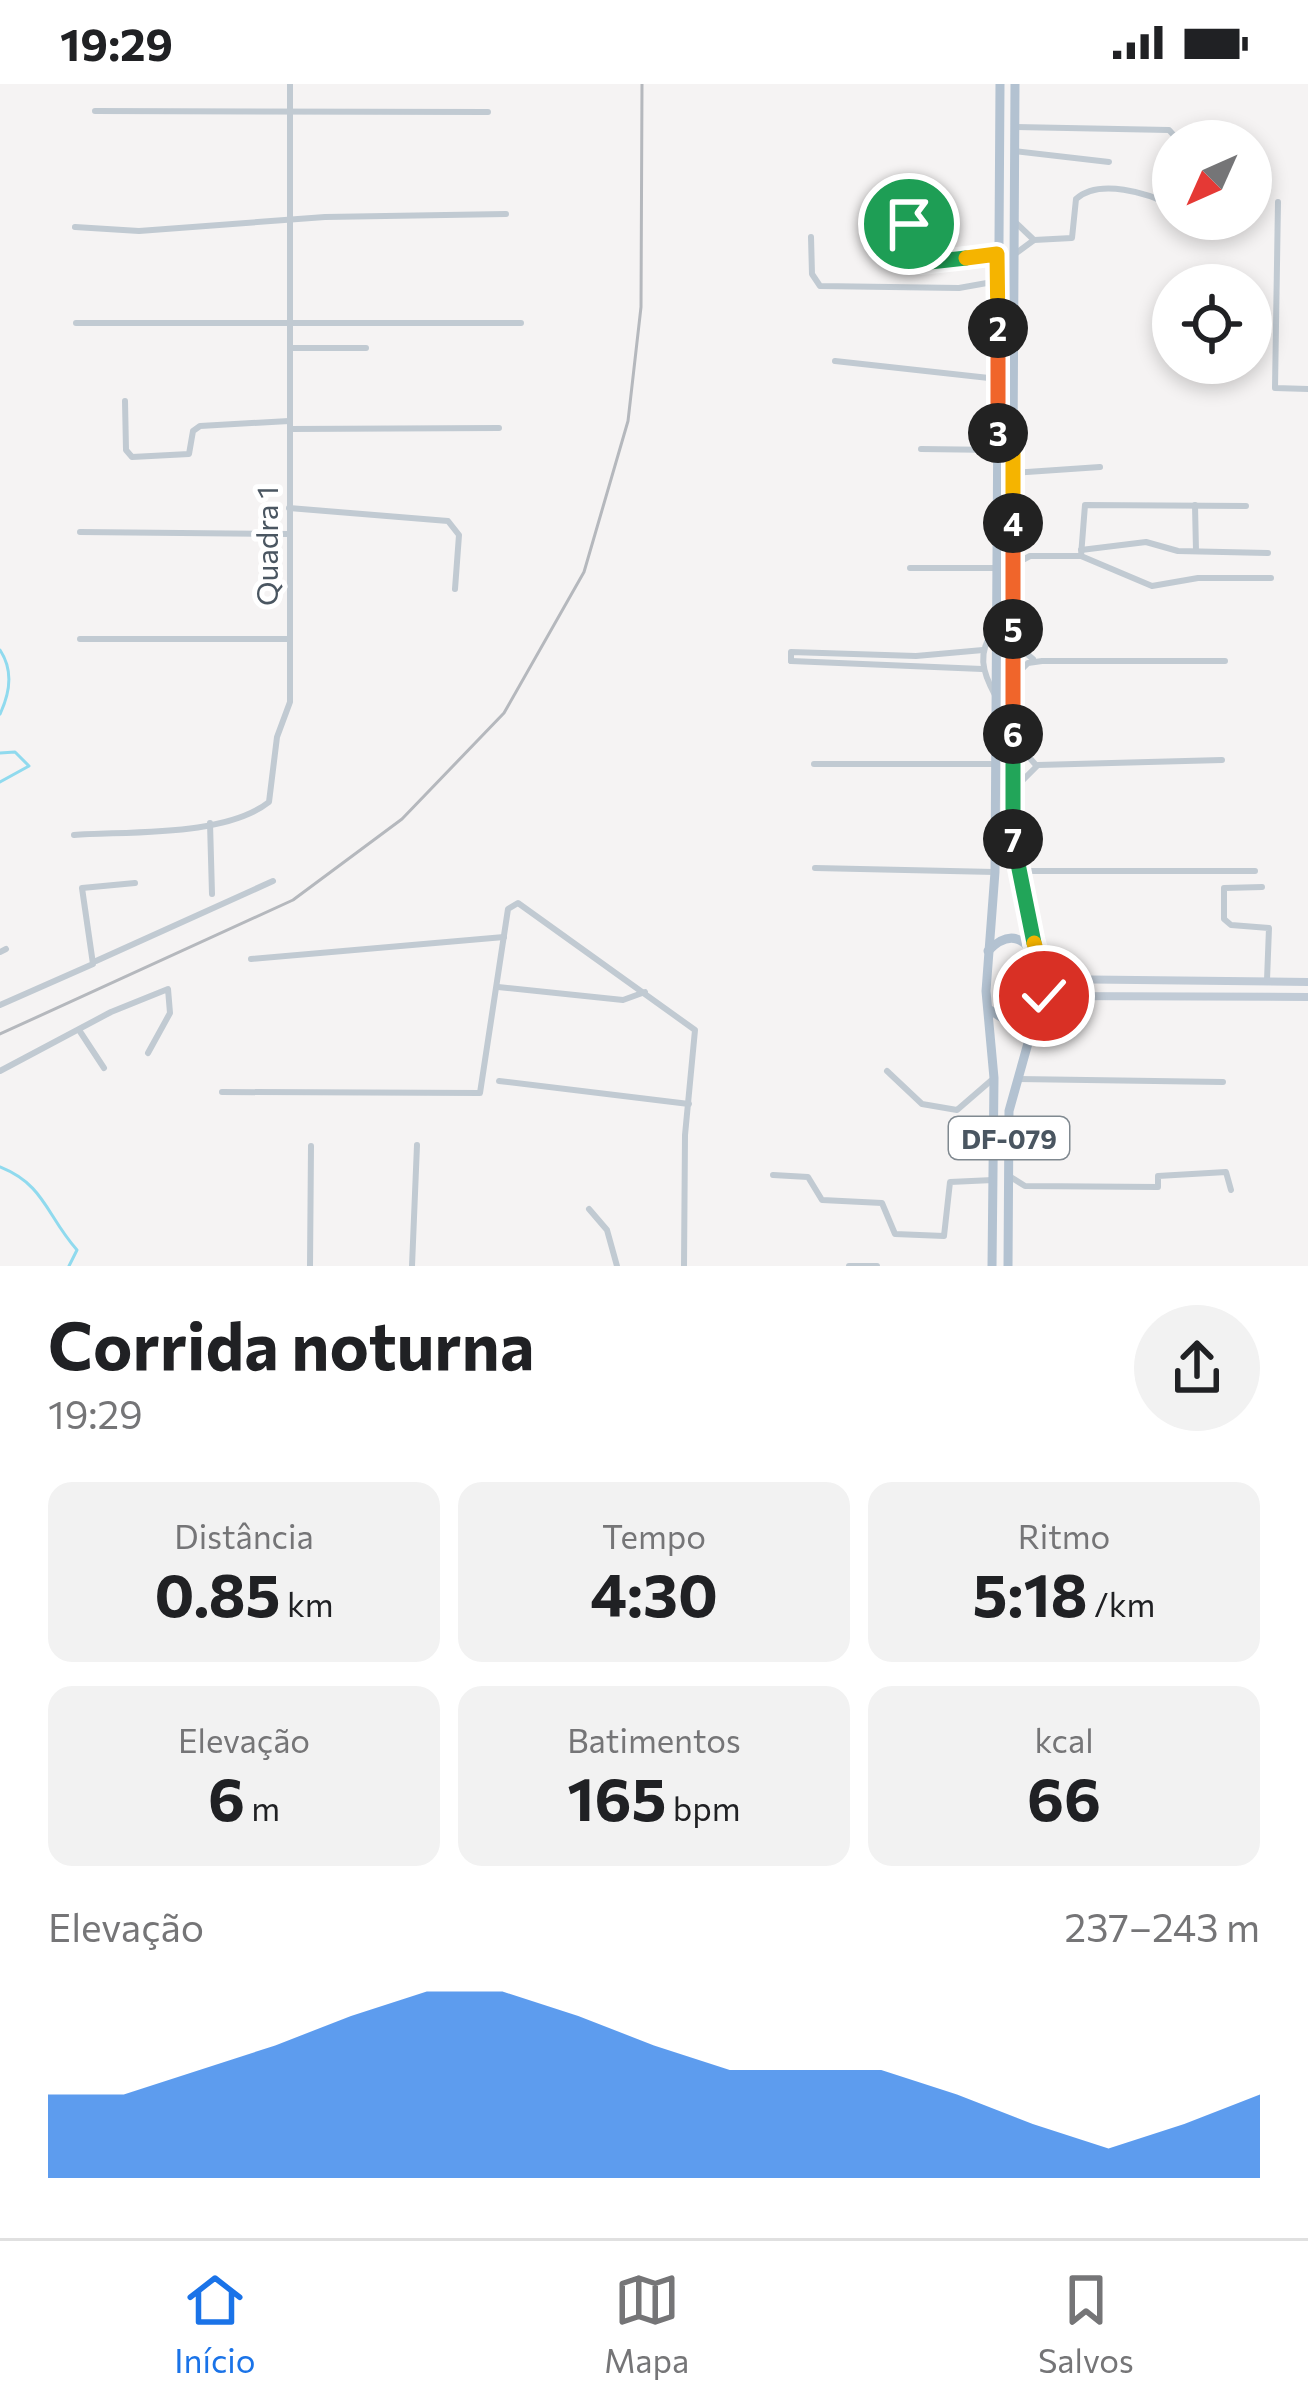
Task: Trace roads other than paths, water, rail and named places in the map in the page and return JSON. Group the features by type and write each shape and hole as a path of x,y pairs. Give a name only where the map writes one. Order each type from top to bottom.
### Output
{"main road":[{"name":"DF-079","path":"992,1266 994,1078 986,1006 995,872 1000,84"},
{"name":"DF-079","path":"1008,1266 1014,1078 1046,979 1017,871 1012,792 1015,84"},
{"path":"1013,440 998,449 1013,458"},
{"path":"988,951 1012,937 1030,945 1036,955"},
{"path":"986,1006 994,1017 1010,1023 1034,1014"}],"street":[{"name":"Quadra 1","path":"74,835 145,828 163,835 269,802 277,737 290,710 290,84"},
{"path":"94,111 488,112"},
{"path":"1015,128 1152,130"},
{"path":"1014,151 1109,162"},
{"path":"1014,255 1034,240 1075,236 1076,199 1087,191 1120,190 1152,200"},
{"path":"1278,202 1275,377 1280,390 1308,389"},
{"path":"75,227 140,231 287,219 506,214"},
{"path":"898,219 909,219 899,230 903,238 917,240 921,263 997,254"},
{"path":"1015,222 1034,240"},
{"path":"811,238 812,274 820,286 959,288 998,281"},
{"path":"76,323 521,323"},
{"path":"290,348 366,348"},
{"path":"836,362 998,379"},
{"path":"124,401 126,451 132,457 189,454 197,426 499,428"},
{"path":"921,449 998,449"},
{"path":"1013,473 1100,467"},
{"path":"1081,553 1085,505 1246,506"},
{"path":"1195,505 1196,551"},
{"path":"289,508 448,521 459,535 454,590"},
{"path":"80,532 289,534"},
{"path":"1014,566 1030,556 1146,542 1196,551 1268,553"},
{"path":"1012,543 1030,556"},
{"path":"1081,553 1152,586 1198,578 1271,578"},
{"path":"910,568 996,568"},
{"path":"996,627 983,650 982,669 997,697"},
{"path":"80,638 289,639"},
{"path":"1013,642 1025,655 1042,661"},
{"path":"916,660 983,650"},
{"path":"863,659 791,652 789,658 916,660 982,669"},
{"path":"950,654 951,665"},
{"path":"1013,678 1028,663 1042,661 1225,662"},
{"path":"1013,739 1038,765"},
{"path":"1012,792 1038,765 1222,760"},
{"path":"814,764 996,764"},
{"path":"211,823 212,894"},
{"path":"814,868 995,872"},
{"path":"1017,871 1256,871"},
{"path":"0,1005 273,881"},
{"path":"94,962 82,888 135,883"},
{"path":"1262,887 1224,888 1224,919 1232,926 1269,928 1268,980"},
{"path":"222,1092 478,1094 508,909 518,903 695,1030 684,1266"},
{"path":"250,959 505,937"},
{"path":"1046,979 1308,982"},
{"path":"498,987 623,1000 645,992"},
{"path":"0,1071 168,989 170,1013 148,1053"},
{"path":"1044,996 1308,997"},
{"path":"79,1030 104,1068"},
{"path":"887,1071 922,1104 957,1110 994,1078"},
{"path":"1014,1078 1223,1082"},
{"path":"499,1081 689,1104"},
{"path":"412,1266 417,1145"},
{"path":"310,1266 311,1146"},
{"path":"1008,1175 1025,1186 1158,1187 1158,1176 1226,1172 1231,1190"},
{"path":"773,1175 808,1177 822,1200 882,1203 896,1234 944,1236 950,1182 993,1180"},
{"path":"1010,1198 1025,1186"},
{"path":"590,1209 608,1230 617,1266"},
{"path":"849,1266 877,1266"}],"waterway":[{"path":"0,650 9,682 0,714"},
{"path":"0,753 15,752 29,766 0,782"},
{"path":"0,1167 27,1183 44,1202 77,1250 69,1266"}],"railway":[{"path":"0,1034 293,900 402,819 504,713 584,572 628,421 641,307 642,84"}]}
